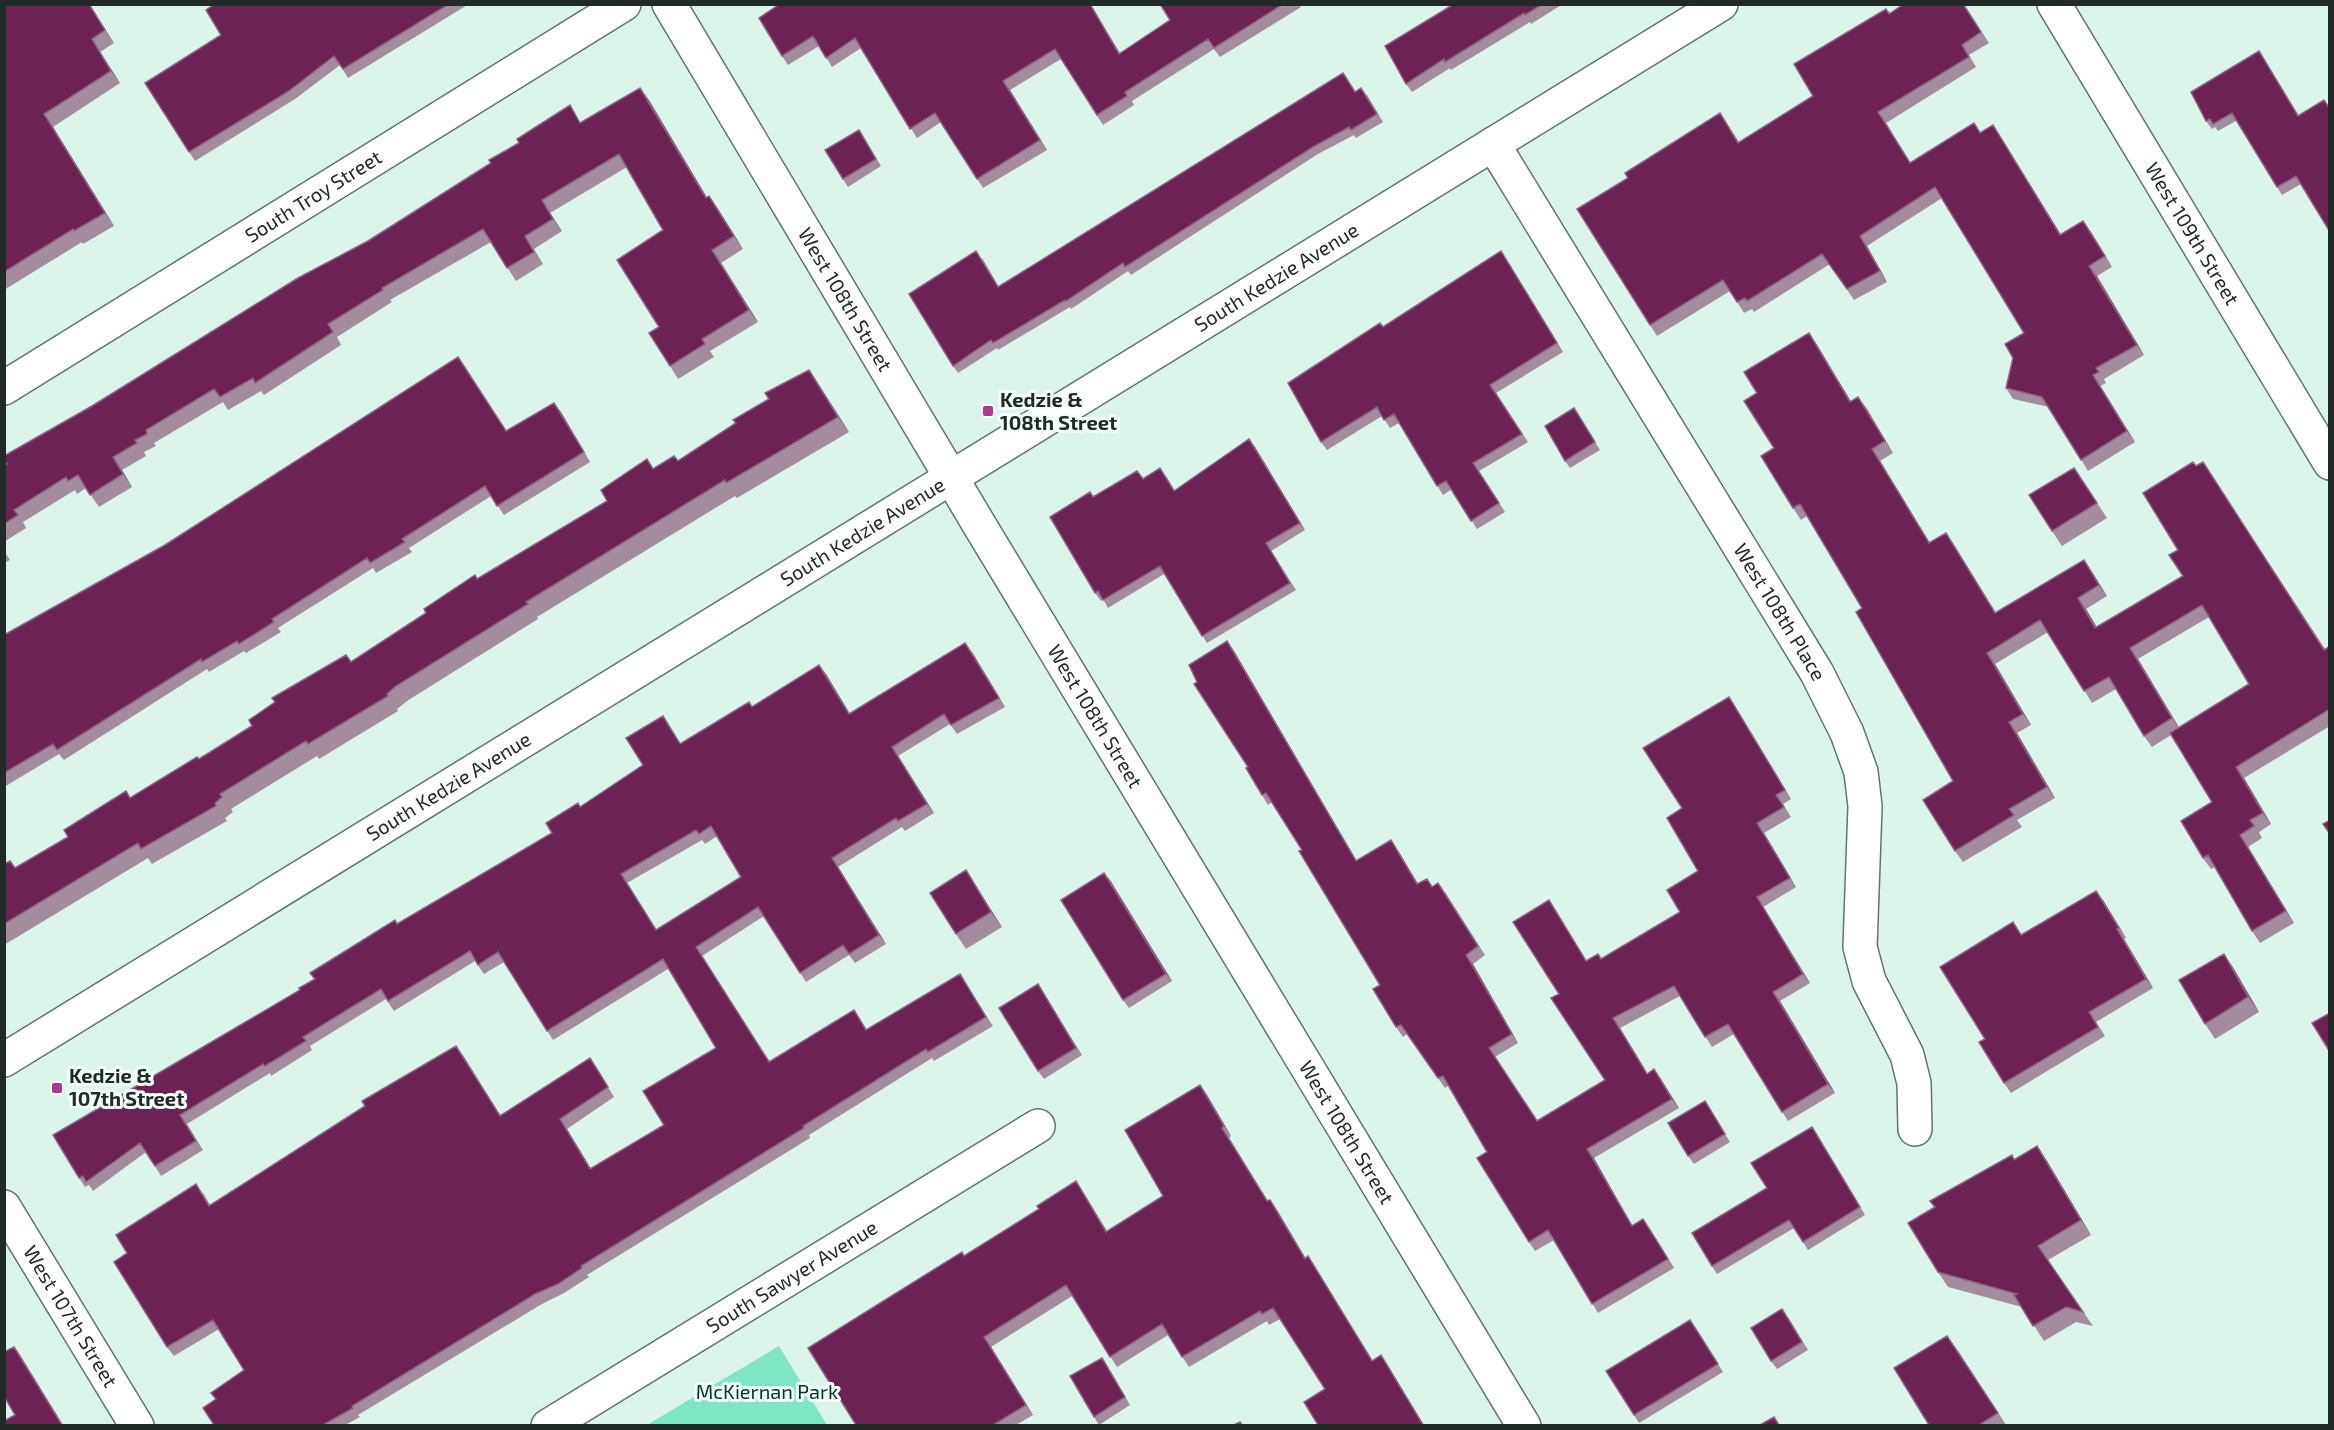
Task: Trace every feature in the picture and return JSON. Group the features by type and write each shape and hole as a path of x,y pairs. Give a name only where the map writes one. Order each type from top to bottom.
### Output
{"street":[{"name":"South Troy Street","path":"4,388 624,4"},
{"name":"West 108th Street","path":"669,4 951,477 1524,1425"},
{"name":"South Kedzie Avenue","path":"4,1060 1721,4"},
{"name":"West 109th Street","path":"2054,4 2330,463"},
{"name":"West 108th Place","path":"1493,144 1817,674 1847,733 1861,772 1865,806 1860,947 1869,981 1907,1055 1914,1083 1915,1129"},
{"name":"South Sawyer Avenue","path":"548,1425 1038,1126"},
{"name":"West 107th Street","path":"4,1207 137,1425"}],"green space":[{"name":"McKiernan Park","path":"779,1346 827,1425 647,1425"}],"building":[{"path":"4,4 89,4 105,30 92,39 111,71 44,114 105,213 74,231 73,229 4,272"},
{"path":"215,4 449,4 343,69 334,56 289,91 189,152 145,83 221,35 206,10"},
{"path":"780,4 1090,4 1119,54 1170,20 1160,4 1283,4 1214,48 1208,39 1125,92 1127,96 1097,115 1055,49 1003,81 1040,140 977,179 935,113 910,129 855,38 826,58 813,36 782,56 759,18"},
{"path":"1454,4 1543,4 1525,15 1524,13 1445,62 1444,59 1406,84 1385,46"},
{"path":"1904,4 1963,4 1981,32 1962,45 1969,57 1878,112 1910,163 1974,123 1980,133 1993,125 2060,235 2083,221 2105,256 2089,266 2137,345 2096,368 2099,372 2093,375 2127,431 2081,460 2042,397 2006,388 2013,358 2005,344 2024,333 1935,187 1860,236 1880,271 1847,289 1822,254 1747,301 1745,298 1737,302 1723,280 1650,325 1577,209 1628,178 1625,173 1720,113 1738,143 1813,96 1794,64 1886,9 1889,14"},
{"path":"2259,51 2298,116 2324,100 2330,109 2330,232 2296,176 2277,187 2232,113 2213,124 2210,119 2206,121 2191,92"},
{"path":"1343,73 1355,92 1361,88 1377,114 1351,130 1349,127 1313,147 1125,267 1123,263 1066,301 993,343 991,340 953,366 909,294 976,251 998,287"},
{"path":"640,88 706,198 709,196 734,236 712,250 749,310 702,339 705,344 670,366 649,333 659,327 617,260 663,230 619,154 542,200 553,219 525,236 534,252 507,268 483,229 382,288 383,290 328,324 333,332 255,383 253,378 220,397 214,389 146,430 147,434 135,440 137,443 113,457 123,474 90,495 78,475 68,481 66,477 14,510 18,515 4,524 4,465 7,464 4,456 92,406 298,278 368,241 491,163 489,160 519,143 517,139 570,105 580,123"},
{"path":"859,130 876,159 843,179 825,150"},
{"path":"1501,251 1557,343 1490,385 1522,434 1473,463 1499,503 1471,521 1446,481 1437,486 1394,414 1384,420 1377,407 1321,442 1288,383 1380,323 1383,327"},
{"path":"1809,333 1850,402 1858,397 1885,441 1872,449 1929,543 1946,533 1995,613 2084,560 2099,585 2078,598 2095,628 2183,576 2169,555 2178,550 2143,493 2193,462 2196,466 2203,462 2324,650 2330,646 2330,709 2236,767 2263,813 2250,820 2254,826 2240,835 2286,911 2252,931 2208,855 2203,858 2181,821 2212,802 2170,733 2249,684 2202,605 2130,648 2172,718 2144,736 2109,677 2084,691 2040,620 1987,653 2023,714 2009,722 2047,787 2009,809 2014,815 1955,851 1923,800 1953,781 1856,612 1862,608 1800,504 1793,508 1761,456 1774,448 1744,401 1757,393 1744,372"},
{"path":"458,357 506,431 554,403 584,452 497,506 485,486 402,539 405,542 370,563 367,558 272,619 274,622 239,644 237,641 202,662 201,659 57,750 53,744 4,773 4,635 165,545"},
{"path":"809,370 838,417 726,483 725,480 526,602 528,604 396,686 387,694 388,696 308,744 306,741 220,794 222,797 215,803 216,806 141,849 138,843 4,924 4,864 10,861 15,868 68,837 64,830 126,791 130,798 197,757 199,759 252,726 249,720 275,702 272,698 346,655 351,662 426,613 424,609 475,575 477,579 607,501 601,490 647,459 653,469 674,456 678,461 736,423 733,420 769,399 765,393"},
{"path":"1574,408 1595,442 1565,461 1545,426"},
{"path":"1249,439 1300,523 1266,543 1290,583 1202,636 1160,566 1103,600 1098,591 1095,593 1050,517 1090,492 1093,497 1137,471 1143,479 1160,468 1174,491"},
{"path":"2074,468 2097,503 2052,531 2029,495"},
{"path":"1227,641 1356,861 1391,840 1417,884 1427,879 1432,887 1438,883 1478,946 1466,955 1512,1034 1489,1048 1537,1121 1605,1080 1551,998 1559,994 1513,922 1549,900 1586,961 1598,954 1601,959 1680,912 1667,890 1698,871 1667,818 1682,808 1643,748 1729,697 1785,790 1776,795 1784,807 1757,823 1790,878 1757,897 1803,974 1773,992 1828,1084 1782,1112 1728,1024 1705,1037 1674,986 1613,1018 1647,1074 1654,1069 1672,1099 1587,1149 1632,1226 1643,1219 1668,1259 1592,1304 1548,1230 1529,1242 1477,1158 1487,1152 1443,1076 1438,1078 1401,1025 1396,1027 1373,989 1380,985 1299,851 1302,850 1266,793 1262,795 1246,768 1248,767 1194,684 1197,682 1189,665"},
{"path":"965,643 999,698 951,725 944,714 892,747 927,804 898,821 896,818 832,858 879,935 849,954 843,945 800,973 758,907 696,947 769,1062 854,1010 866,1030 960,974 986,1017 928,1052 926,1049 803,1126 804,1128 581,1266 582,1268 558,1284 535,1294 323,1425 214,1425 203,1408 216,1399 211,1393 244,1370 213,1320 167,1347 114,1262 127,1253 116,1235 196,1184 209,1206 365,1106 362,1101 456,1046 500,1116 590,1058 608,1087 560,1119 590,1169 664,1125 643,1091 716,1048 663,959 547,1031 498,952 478,965 470,951 388,1001 381,989 303,1037 306,1041 265,1066 263,1064 180,1115 196,1141 155,1166 140,1143 86,1182 83,1176 79,1178 53,1135 300,990 299,988 315,979 310,973 395,920 397,924 552,833 546,823 578,803 580,807 643,765 626,738 663,716 680,744 749,702 752,707 819,665 849,714","holes":["711,826 741,877 656,930 621,874 696,830 699,834"]},
{"path":"2330,820 2330,834 2323,824"},
{"path":"966,870 991,912 956,934 930,893"},
{"path":"1104,873 1166,974 1123,1000 1061,900"},
{"path":"2096,891 2146,979 2089,1012 2098,1027 2004,1083 1979,1042 1985,1039 1940,967 2013,922 2021,935"},
{"path":"2224,954 2248,997 2205,1024 2179,980"},
{"path":"1038,984 1076,1048 1038,1071 999,1008"},
{"path":"2330,1013 2330,1052 2312,1023"},
{"path":"1200,1085 1224,1126 1222,1128 1267,1201 1270,1200 1305,1259 1308,1256 1372,1361 1381,1355 1423,1425 1318,1425 1304,1402 1325,1389 1273,1308 1262,1314 1260,1311 1182,1357 1162,1324 1110,1357 1066,1285 984,1337 1026,1405 993,1425 856,1425 808,1348 962,1252 964,1256 1039,1209 1037,1206 1076,1181 1106,1232 1163,1196 1125,1130"},
{"path":"1705,1101 1725,1134 1688,1156 1668,1123"},
{"path":"1812,1127 1860,1207 1803,1242 1789,1220 1712,1266 1692,1233 1767,1188 1751,1163"},
{"path":"2037,1146 2081,1220 2038,1246 2083,1312 2066,1307 2033,1326 2014,1295 2017,1294 1938,1272 1908,1223 1935,1207 1930,1201 2012,1155 2014,1160"},
{"path":"1782,1309 1802,1342 1771,1361 1751,1328"},
{"path":"1690,1320 1718,1364 1634,1415 1606,1371"},
{"path":"1947,1336 1998,1413 1979,1425 1929,1425 1894,1368"},
{"path":"14,1347 62,1425 4,1425 4,1421 15,1415 4,1396 4,1352"},
{"path":"1102,1358 1125,1397 1094,1417 1070,1376"},
{"path":"1774,1417 1779,1425 1760,1425"}],"place":[{"name":"Kedzie & 108th Street","path":"988,411"},
{"name":"Kedzie & 107th Street","path":"57,1088"}]}
